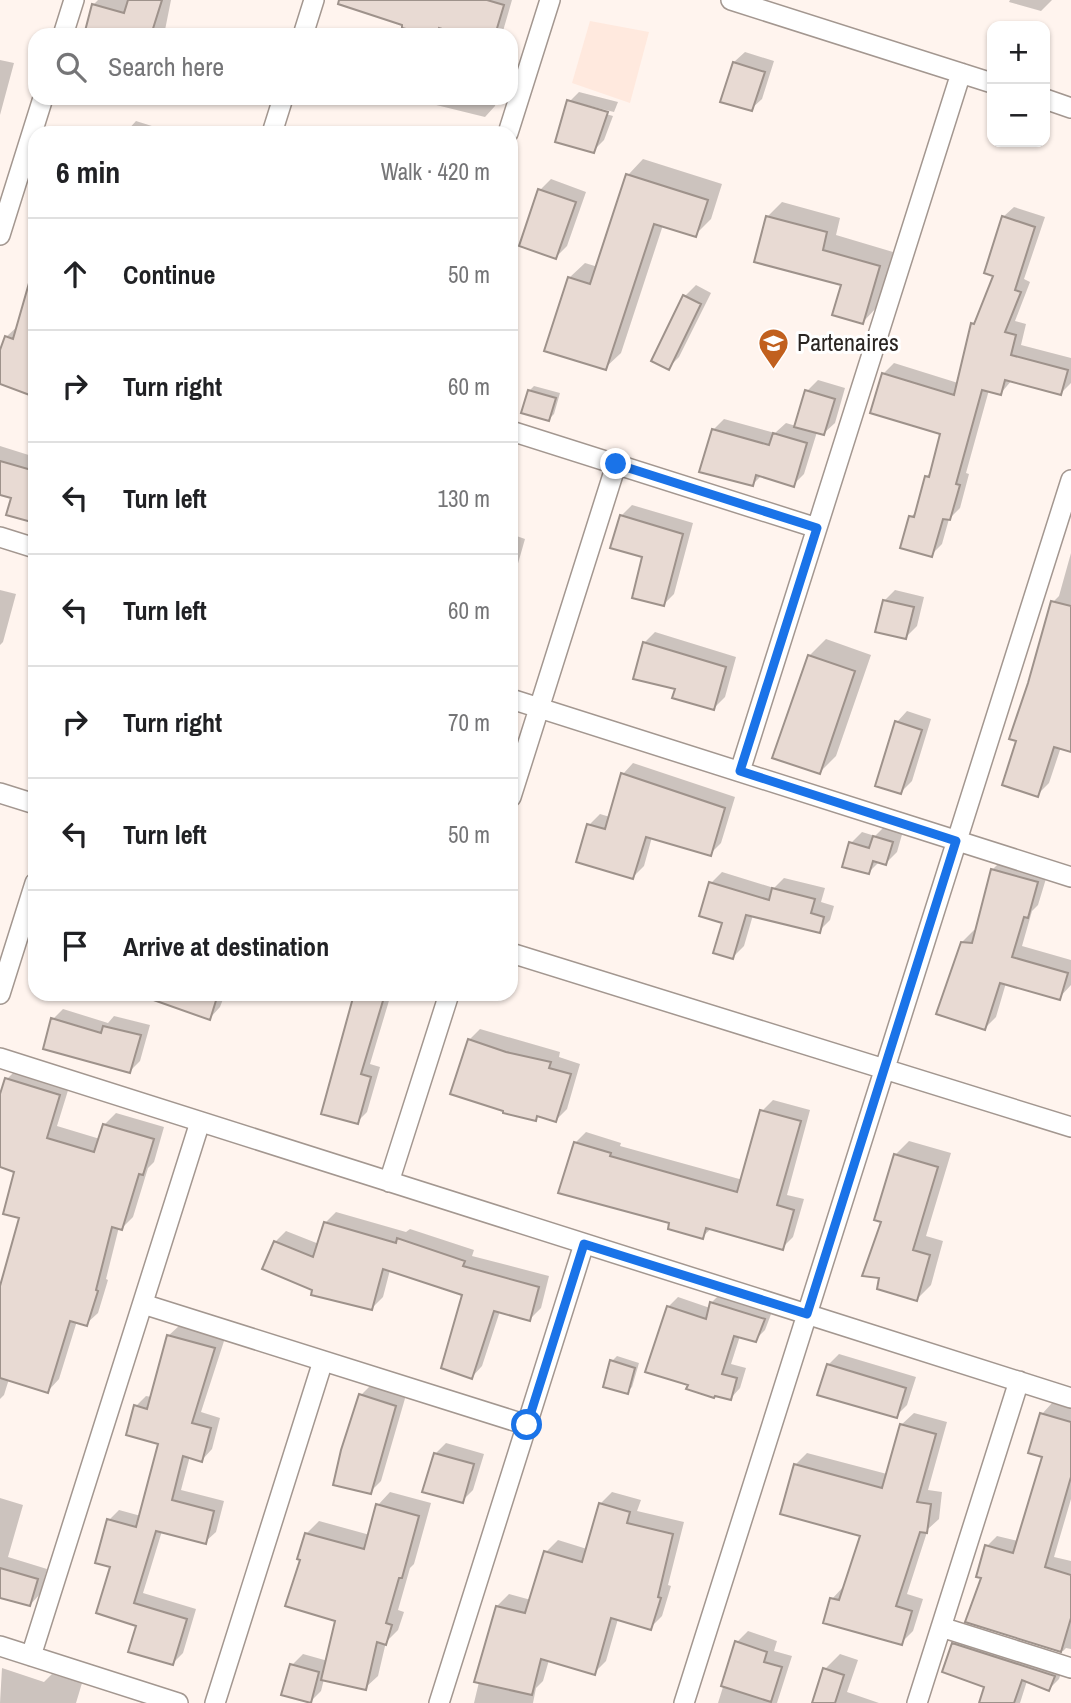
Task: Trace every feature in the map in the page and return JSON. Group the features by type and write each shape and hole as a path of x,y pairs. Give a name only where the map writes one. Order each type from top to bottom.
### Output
{"street":[{"path":"65,28 74,0"},
{"path":"305,28 314,0"},
{"path":"518,101 550,0"},
{"path":"731,0 987,81"},
{"path":"740,771 961,73"},
{"path":"1050,101 1071,108"},
{"path":"31,126 40,105"},
{"path":"274,126 281,105"},
{"path":"510,126 517,105"},
{"path":"0,235 9,175 28,132"},
{"path":"518,433 817,528"},
{"path":"518,775 616,464"},
{"path":"684,1703 1071,480"},
{"path":"0,537 28,546"},
{"path":"518,701 1071,877"},
{"path":"0,793 28,802"},
{"path":"0,994 28,905"},
{"path":"518,955 1071,1127"},
{"path":"389,1182 447,1001"},
{"path":"0,1058 1071,1398"},
{"path":"31,1656 200,1122"},
{"path":"439,1703 584,1244"},
{"path":"142,1304 527,1425"},
{"path":"215,1703 323,1361"},
{"path":"917,1703 1018,1381"},
{"path":"941,1627 1071,1668"},
{"path":"0,1646 178,1703"}],"shaded area":[{"path":"590,21 649,32 630,103 572,83"}],"building":[{"path":"128,0 162,0 153,28 86,28 92,4 124,13"},
{"path":"339,0 487,0 504,5 497,28 402,28 402,25 338,4"},
{"path":"733,62 765,72 752,111 720,102"},
{"path":"567,100 608,112 594,153 555,142"},
{"path":"626,174 708,200 696,237 654,224 606,370 544,351 568,277 590,284"},
{"path":"538,189 576,202 556,259 519,246"},
{"path":"766,216 827,232 823,250 880,266 863,324 832,315 841,285 754,262"},
{"path":"1002,216 1035,227 1015,290 1021,292 1005,332 1016,335 1011,355 1068,370 1061,395 1005,380 1001,395 982,390 956,484 960,485 950,520 943,519 932,557 900,548 909,516 914,517 925,476 929,477 940,434 870,413 882,373 954,395 971,323 974,324 993,276 984,273"},
{"path":"28,286 28,394 0,384 0,350 5,336 13,339"},
{"path":"683,295 701,304 669,370 651,361"},
{"path":"528,390 556,398 549,421 521,413"},
{"path":"805,390 835,399 824,435 794,427"},
{"path":"712,429 769,445 773,433 807,443 794,487 756,475 753,486 699,472"},
{"path":"0,461 28,469 28,521 6,515 11,498 0,495"},
{"path":"620,515 683,534 664,606 632,598 642,557 610,548"},
{"path":"883,600 914,607 906,639 875,632"},
{"path":"1051,601 1071,606 1071,752 1054,747 1038,797 1002,785 1016,741 1009,739"},
{"path":"643,642 726,667 714,710 672,698 675,689 633,679"},
{"path":"808,655 855,671 820,774 772,758"},
{"path":"895,721 922,730 901,794 875,786"},
{"path":"621,773 725,808 711,856 646,837 633,879 576,862 587,824 605,829"},
{"path":"873,836 893,842 886,865 873,861 869,874 842,867 849,842 869,848"},
{"path":"991,869 1038,882 1028,918 1024,917 1012,957 1068,973 1060,1000 1000,983 985,1030 936,1014 961,942 972,943"},
{"path":"709,882 769,900 772,888 815,899 811,913 824,917 820,933 746,915 733,959 713,953 722,923 699,916"},
{"path":"156,1001 216,1001 210,1020"},
{"path":"352,1001 383,1001 361,1074 371,1077 358,1124 321,1114"},
{"path":"51,1018 101,1033 103,1026 141,1035 130,1073 43,1049"},
{"path":"468,1039 506,1052 551,1062 549,1068 571,1074 556,1122 537,1116 536,1121 503,1113 450,1094"},
{"path":"5,1078 60,1095 47,1138 94,1152 103,1124 154,1139 143,1175 139,1174 122,1230 112,1227 87,1326 70,1321 48,1393 0,1378 0,1286 19,1218 3,1214 14,1172 0,1167 0,1094"},
{"path":"760,1110 801,1121 777,1205 794,1210 783,1250 706,1228 703,1239 668,1229 669,1223 558,1193 574,1142 611,1153 610,1156 737,1192"},
{"path":"894,1154 938,1167 913,1250 930,1255 917,1301 877,1289 879,1278 862,1276 881,1222 874,1220"},
{"path":"324,1222 396,1243 397,1238 465,1261 463,1266 539,1287 530,1321 494,1311 472,1379 441,1368 462,1295 383,1269 372,1310 311,1295 312,1290 262,1269 274,1241 313,1257"},
{"path":"710,1302 765,1319 756,1342 734,1336 722,1374 737,1378 731,1400 686,1389 688,1385 645,1372 667,1306 706,1319"},
{"path":"167,1335 215,1348 192,1423 211,1428 202,1462 183,1456 172,1500 214,1511 206,1544 156,1531 134,1603 187,1619 173,1665 128,1652 136,1626 96,1613 110,1567 95,1563 107,1519 136,1527 158,1444 126,1435 134,1405 147,1409"},
{"path":"610,1360 635,1368 628,1394 603,1387"},
{"path":"827,1364 906,1388 897,1418 817,1395"},
{"path":"359,1394 396,1406 371,1494 333,1485"},
{"path":"1040,1413 1071,1422 1071,1477 1045,1567 1071,1575 1071,1618 1061,1652 965,1622 981,1578 976,1577 985,1545 1013,1553 1042,1457 1028,1453"},
{"path":"900,1424 936,1434 917,1502 931,1504 927,1533 920,1532 896,1606 912,1611 902,1645 823,1623 830,1598 839,1600 860,1536 780,1514 794,1464 882,1488"},
{"path":"434,1453 474,1464 463,1503 422,1492"},
{"path":"599,1503 630,1512 627,1523 673,1534 658,1597 661,1598 651,1630 611,1618 595,1675 541,1659 532,1695 474,1682 496,1606 525,1613 544,1551 582,1562"},
{"path":"376,1504 419,1516 386,1623 392,1625 386,1645 377,1642 366,1690 321,1680 335,1621 285,1606 300,1560 297,1559 305,1533 364,1549"},
{"path":"0,1568 38,1579 30,1606 0,1598"},
{"path":"735,1641 767,1652 764,1662 782,1667 771,1702 721,1686"},
{"path":"952,1643 1055,1676 1049,1691 1022,1680 1014,1703 979,1703 984,1687 942,1672"},
{"path":"290,1664 319,1672 311,1703 281,1695"},
{"path":"823,1668 844,1675 835,1703 812,1703"}],"place":[{"name":"Partenaires","path":"774,370"}],"route":[{"path":"527,1425 584,1244 807,1314 956,841 740,771 817,528 616,464"}]}
